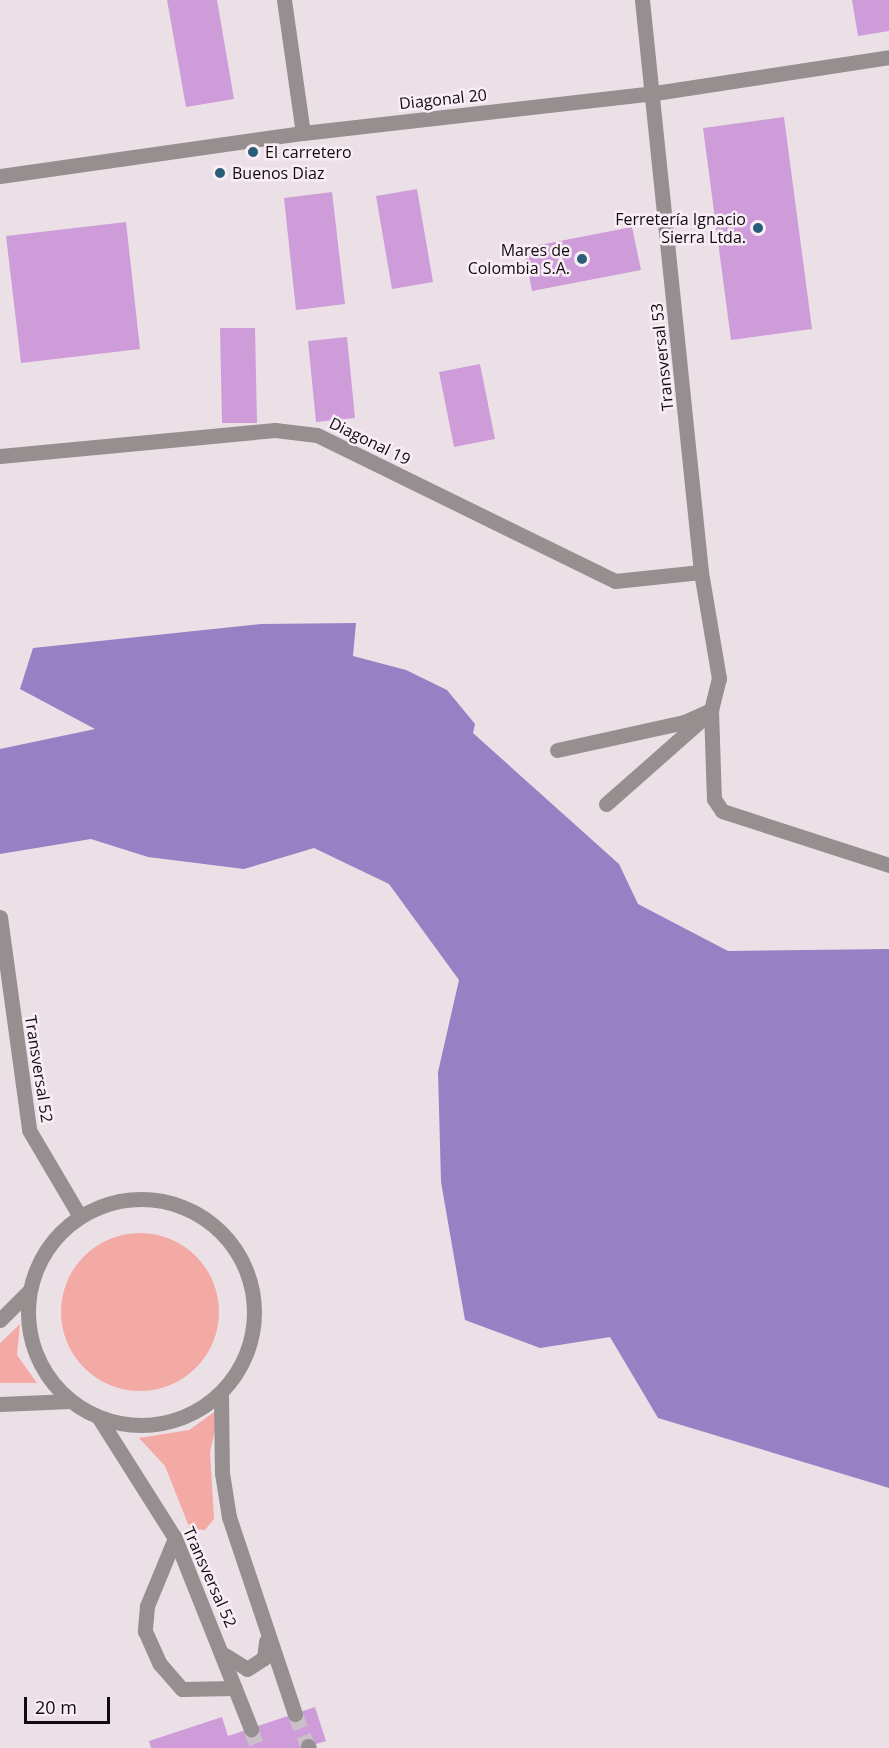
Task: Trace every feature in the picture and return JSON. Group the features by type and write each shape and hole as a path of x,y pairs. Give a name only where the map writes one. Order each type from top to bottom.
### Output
{"street":[{"path":"284,0 303,133"},
{"name":"Transversal 53","path":"642,0 655,93 701,572 719,678 711,710"},
{"name":"Diagonal 20","path":"0,176 303,133 655,93 889,57"},
{"name":"Diagonal 19","path":"0,456 275,430 317,435 615,581 701,572"},
{"path":"556,750 684,722 711,710"},
{"path":"606,804 684,740 711,710"},
{"path":"711,710 714,799 722,811 889,865"},
{"name":"Transversal 52","path":"0,917 29,1130 80,1215"},
{"path":"0,1320 28,1292 47,1246 80,1215 121,1199 181,1204 213,1224 238,1253 252,1289 253,1328 242,1365 221,1394 164,1424 131,1426 99,1418 70,1401 43,1371 29,1333 28,1292"},
{"name":"Transversal 52","path":"221,1394 225,1495 266,1639 295,1714"},
{"path":"0,1404 70,1401"},
{"name":"Transversal 52","path":"99,1418 175,1538 223,1652 251,1729"},
{"path":"175,1538 147,1606 145,1631 160,1664 182,1689 235,1688"},
{"path":"223,1652 228,1661 247,1669 264,1658 266,1639"}],"shaded area":[{"path":"356,623 353,656 406,670 447,690 475,724 473,733 619,864 638,904 728,951 889,949 889,1488 658,1418 610,1337 540,1348 465,1320 441,1182 438,1072 459,980 389,884 314,848 244,869 148,857 91,839 0,854 0,749 95,729 20,689 33,648 261,624"},
{"path":"140,1233 155,1234 170,1239 184,1246 196,1256 206,1268 213,1282 218,1297 218,1327 213,1342 206,1356 196,1368 184,1378 170,1385 155,1390 140,1391 125,1390 110,1385 96,1378 84,1368 74,1356 67,1342 62,1327 61,1312 62,1297 67,1282 74,1268 84,1256 96,1246 110,1239 125,1234"},
{"path":"20,1324 17,1355 37,1383 0,1383 0,1343"},
{"path":"220,1408 210,1452 214,1519 205,1530 190,1529 165,1466 139,1438 189,1430"}],"building":[{"path":"167,0 217,0 234,99 186,107"},
{"path":"852,0 889,0 889,31 858,36"},
{"name":"Ferretería Ignacio Sierra Ltda.","path":"784,117 812,329 731,340 703,128"},
{"path":"417,189 433,282 392,289 376,196"},
{"path":"332,192 345,304 296,310 284,198"},
{"path":"126,222 140,349 21,363 6,236"},
{"name":"Mares de Colombia S.A.","path":"632,227 641,270 532,291 524,248"},
{"path":"220,328 255,328 257,423 222,423"},
{"path":"347,337 355,418 316,422 308,341"},
{"path":"480,364 495,439 454,447 439,372"},
{"path":"315,1707 326,1741 303,1748 151,1748 149,1741 222,1717 228,1736"}],"tunnel":[{"path":"295,1714 308,1746"},
{"path":"251,1729 258,1748"}],"place":[{"name":"El carretero","path":"253,152"},
{"name":"Buenos Diaz","path":"220,173"},
{"name":"Ferretería Ignacio Sierra Ltda.","path":"758,228"},
{"name":"Mares de Colombia S.A.","path":"582,259"}]}
